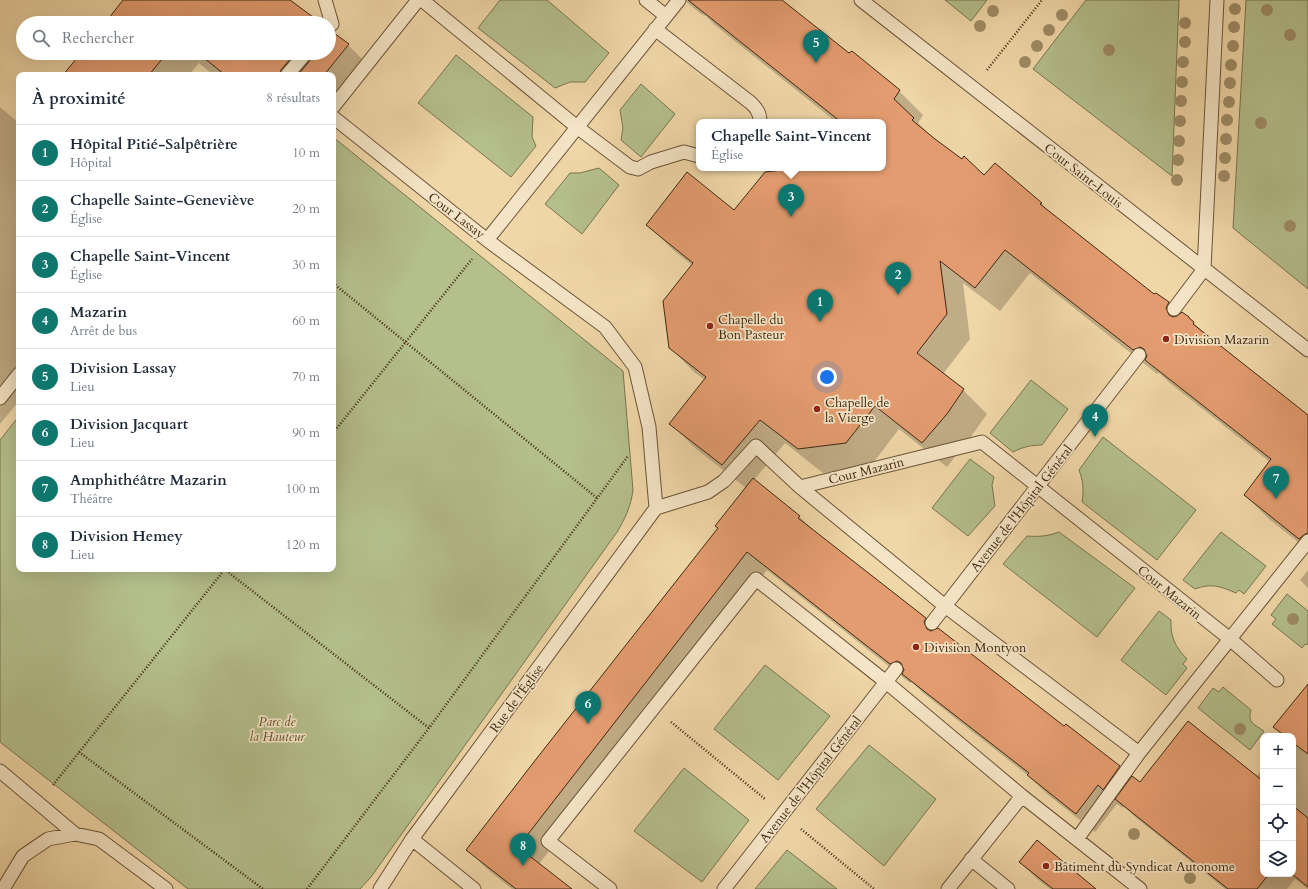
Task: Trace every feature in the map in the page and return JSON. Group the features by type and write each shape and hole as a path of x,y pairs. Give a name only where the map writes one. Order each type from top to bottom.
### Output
{"lane":[{"path":"325,0 330,16"},
{"path":"336,103 418,0"},
{"path":"422,0 577,127 635,169 643,168 651,162 684,152 696,155"},
{"path":"646,0 666,16"},
{"name":"Cour Lassay","path":"336,119 487,240 678,0"},
{"name":"Cour Saint-Louis","path":"861,0 1308,350"},
{"path":"1174,309 1204,269 1217,0"},
{"path":"655,29 751,103 757,109 760,119"},
{"path":"290,72 300,60"},
{"path":"487,240 605,327 635,367 649,427 656,508 708,492 724,481 756,446 800,487"},
{"name":"Avenue de l'Hôpital Général","path":"932,623 1139,355"},
{"path":"0,398 16,378"},
{"name":"Cour Mazarin","path":"800,487 982,442 1230,639 1277,680"},
{"name":"Cour Mazarin","path":"800,487 945,606 1139,753"},
{"name":"Rue de l'Église","path":"380,889 412,839 656,508"},
{"path":"1076,839 1139,753 1308,541"},
{"path":"610,889 548,841 756,579 886,682 1022,796 1140,889"},
{"name":"Avenue de l'Hôpital Général","path":"724,889 896,668"},
{"path":"0,771 39,802 75,834"},
{"path":"948,889 1022,796"},
{"path":"3,889 23,856 48,839 75,834 99,839 166,889"},
{"path":"412,839 474,889"},
{"path":"972,859 1008,889"}],"path":[{"path":"973,88 1042,0"},
{"path":"336,429 487,240"},
{"path":"336,285 598,498"},
{"path":"308,889 429,728 649,427"},
{"path":"39,802 222,572"},
{"path":"228,572 429,728"},
{"path":"79,752 263,889"}],"green space":[{"path":"500,0 547,0 609,53 585,82 570,82 555,88 478,28"},
{"path":"945,0 987,0 971,21"},
{"path":"1086,0 1179,0 1172,176 1033,69"},
{"path":"1246,0 1308,0 1308,289 1233,228"},
{"path":"456,55 533,117 532,137 536,146 511,177 418,103"},
{"path":"641,84 675,114 641,157 621,140 623,128 620,110"},
{"name":"Parc de la Hauteur","path":"336,139 623,371 633,490 627,512 617,532 371,877 360,889 188,889 0,742 0,440 16,420 16,572 336,572"},
{"path":"599,168 619,185 582,234 545,204 570,173 580,173"},
{"path":"1031,380 1068,409 1042,445 1034,445 1013,452 990,433"},
{"path":"1103,437 1196,510 1157,560 1082,502 1083,486 1079,470"},
{"path":"970,459 994,477 992,485 995,506 968,536 932,508"},
{"path":"1059,532 1135,588 1097,637 1003,564 1027,536 1043,536"},
{"path":"1221,532 1266,566 1244,594 1239,590 1236,593 1216,586 1206,586 1195,589 1183,580"},
{"path":"1287,594 1308,611 1308,644 1304,645 1302,648 1272,624 1276,619 1271,615"},
{"path":"1159,611 1171,620 1171,631 1174,641 1179,650 1187,659 1183,664 1187,668 1166,695 1121,660"},
{"path":"765,665 830,716 778,780 714,729"},
{"path":"1223,687 1251,710 1251,721 1264,731 1260,733 1260,736 1250,750 1198,708 1213,688 1219,692"},
{"path":"869,745 936,799 884,866 816,809"},
{"path":"684,768 749,820 702,882 634,831"},
{"path":"787,850 837,889 755,889"}],"building":[{"path":"123,0 290,0 312,16 110,16"},
{"path":"688,0 782,0 849,53 852,51 900,90 894,99 914,118 912,120 935,139 962,159 964,156 984,175 995,163 1042,203 1040,204 1154,294 1156,293 1169,302 1166,308 1169,315 1173,317 1182,312 1189,317 1194,322 1193,324 1308,415 1308,533 1299,539 1244,495 1271,459 1145,360 1147,356 1144,349 1140,347 1133,350 1005,250 975,288 940,261 947,314 917,353 964,389 947,414 922,443 875,406 846,443 798,449 760,420 722,465 669,424 706,377 669,348 663,301 693,263 646,225 687,172 734,210 765,172 886,171 886,119 837,119"},
{"path":"336,34 349,44 326,72 300,72 310,60 336,60"},
{"path":"75,60 161,60 151,72 65,72"},
{"path":"207,60 289,60 280,72 221,72"},
{"path":"753,478 800,516 798,518 926,618 924,622 927,629 931,631 938,628 1064,726 1066,724 1120,766 1103,790 1098,785 1076,814 1027,775 1029,773 902,674 904,670 901,663 897,661 890,664 747,552 518,847 572,889 516,889 466,850 718,528 715,526"},
{"path":"1308,684 1308,754 1296,745 1296,733 1281,733 1273,727"},
{"path":"1188,721 1260,779 1260,877 1267,877 1257,889 1228,889 1115,799 1132,776 1140,782"},
{"path":"1296,808 1308,818 1308,887 1296,877"},
{"name":"Bâtiment du Syndicat Autonome","path":"1037,840 1096,889 1053,889 1019,862"}],"place":[{"name":"Division Lassay","path":"816,63"},
{"name":"Chapelle Saint-Vincent","path":"791,217"},
{"name":"Chapelle Sainte-Geneviève","path":"898,295"},
{"name":"Hôpital Pitié-Salpêtrière","path":"820,322"},
{"name":"Chapelle du Bon Pasteur","path":"710,326"},
{"name":"Division Mazarin","path":"1166,339"},
{"name":"Chapelle de la Vierge","path":"817,409"},
{"name":"Mazarin","path":"1095,437"},
{"name":"Amphithéâtre Mazarin","path":"1276,499"},
{"name":"Division Montyon","path":"916,647"},
{"name":"Division Jacquart","path":"588,724"},
{"name":"Division Hemey","path":"523,866"},
{"name":"Bâtiment du Syndicat Autonome","path":"1046,866"}]}
